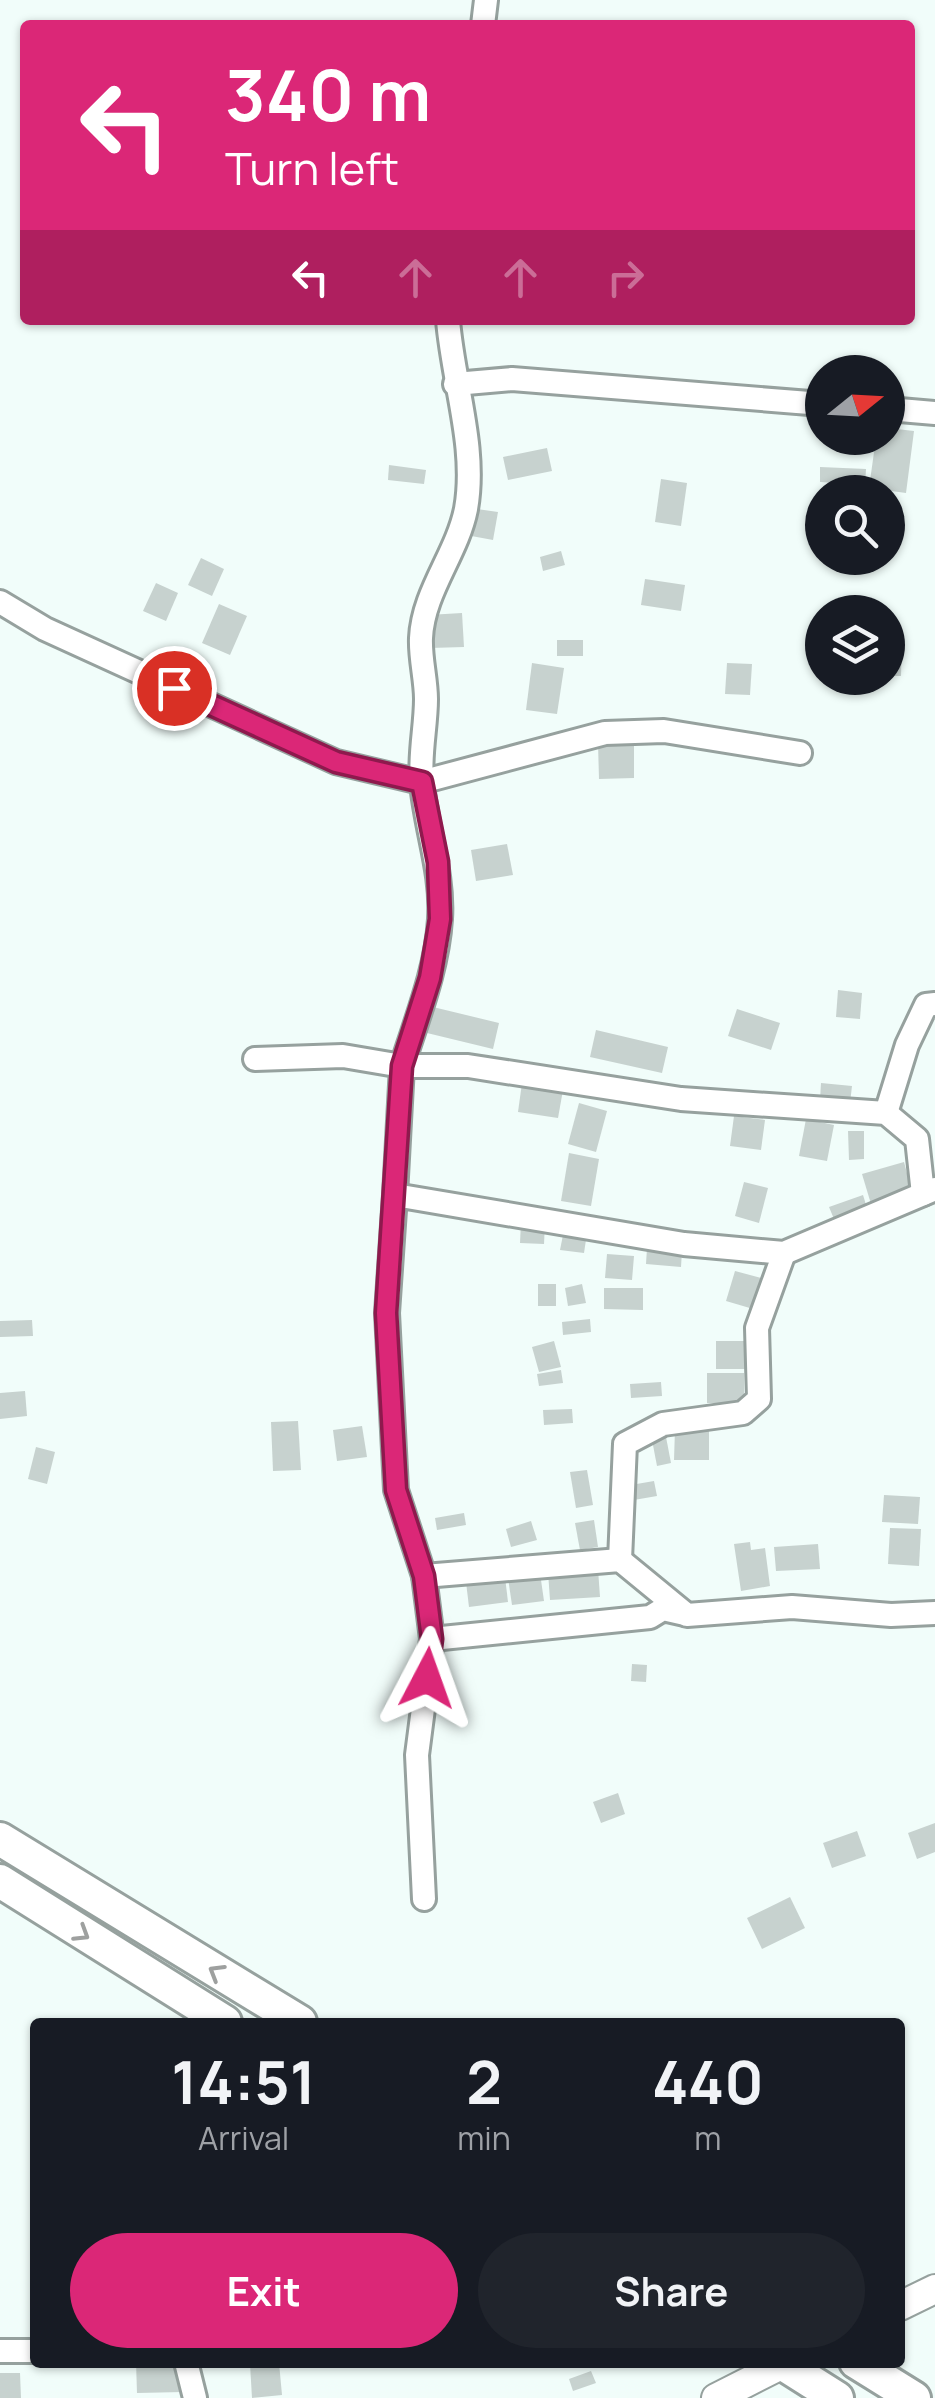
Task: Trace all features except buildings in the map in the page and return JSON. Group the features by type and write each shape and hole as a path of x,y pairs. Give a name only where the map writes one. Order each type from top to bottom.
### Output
{"highway":[{"path":"0,1839 293,2018"},
{"path":"0,1881 220,2018"},
{"path":"790,2368 838,2398"},
{"path":"866,2368 914,2398"}],"main road":[{"path":"905,2304 935,2289"},
{"path":"716,2398 775,2368"}],"street":[{"path":"424,1899 417,1755 432,1639 424,1576 396,1490 386,1313 402,1066 430,978 440,919 438,862 422,782 426,698 421,637 429,601 454,548 466,510 470,462 449,325"},
{"path":"455,384 512,379 805,403"},
{"path":"905,411 935,413"},
{"path":"0,602 45,629 336,762 422,782 605,733 664,731 800,753"},
{"path":"886,1112 926,1005 935,1004"},
{"path":"255,1058 343,1056 402,1066 468,1066 681,1098 886,1112 917,1139 929,1191 784,1253 684,1244 396,1195"},
{"path":"620,1560 625,1444 663,1424 744,1413 759,1400 757,1328 784,1253"},
{"path":"424,1576 620,1560 687,1614"},
{"path":"432,1639 650,1617 662,1609 687,1614 792,1607 891,1615 935,1612"},
{"path":"0,2351 30,2352"},
{"path":"188,2368 195,2398"}],"route":[{"path":"174,688 336,762 422,782 438,862 440,919 430,978 402,1066 386,1313 396,1490 424,1576 432,1639 427,1678"}]}
